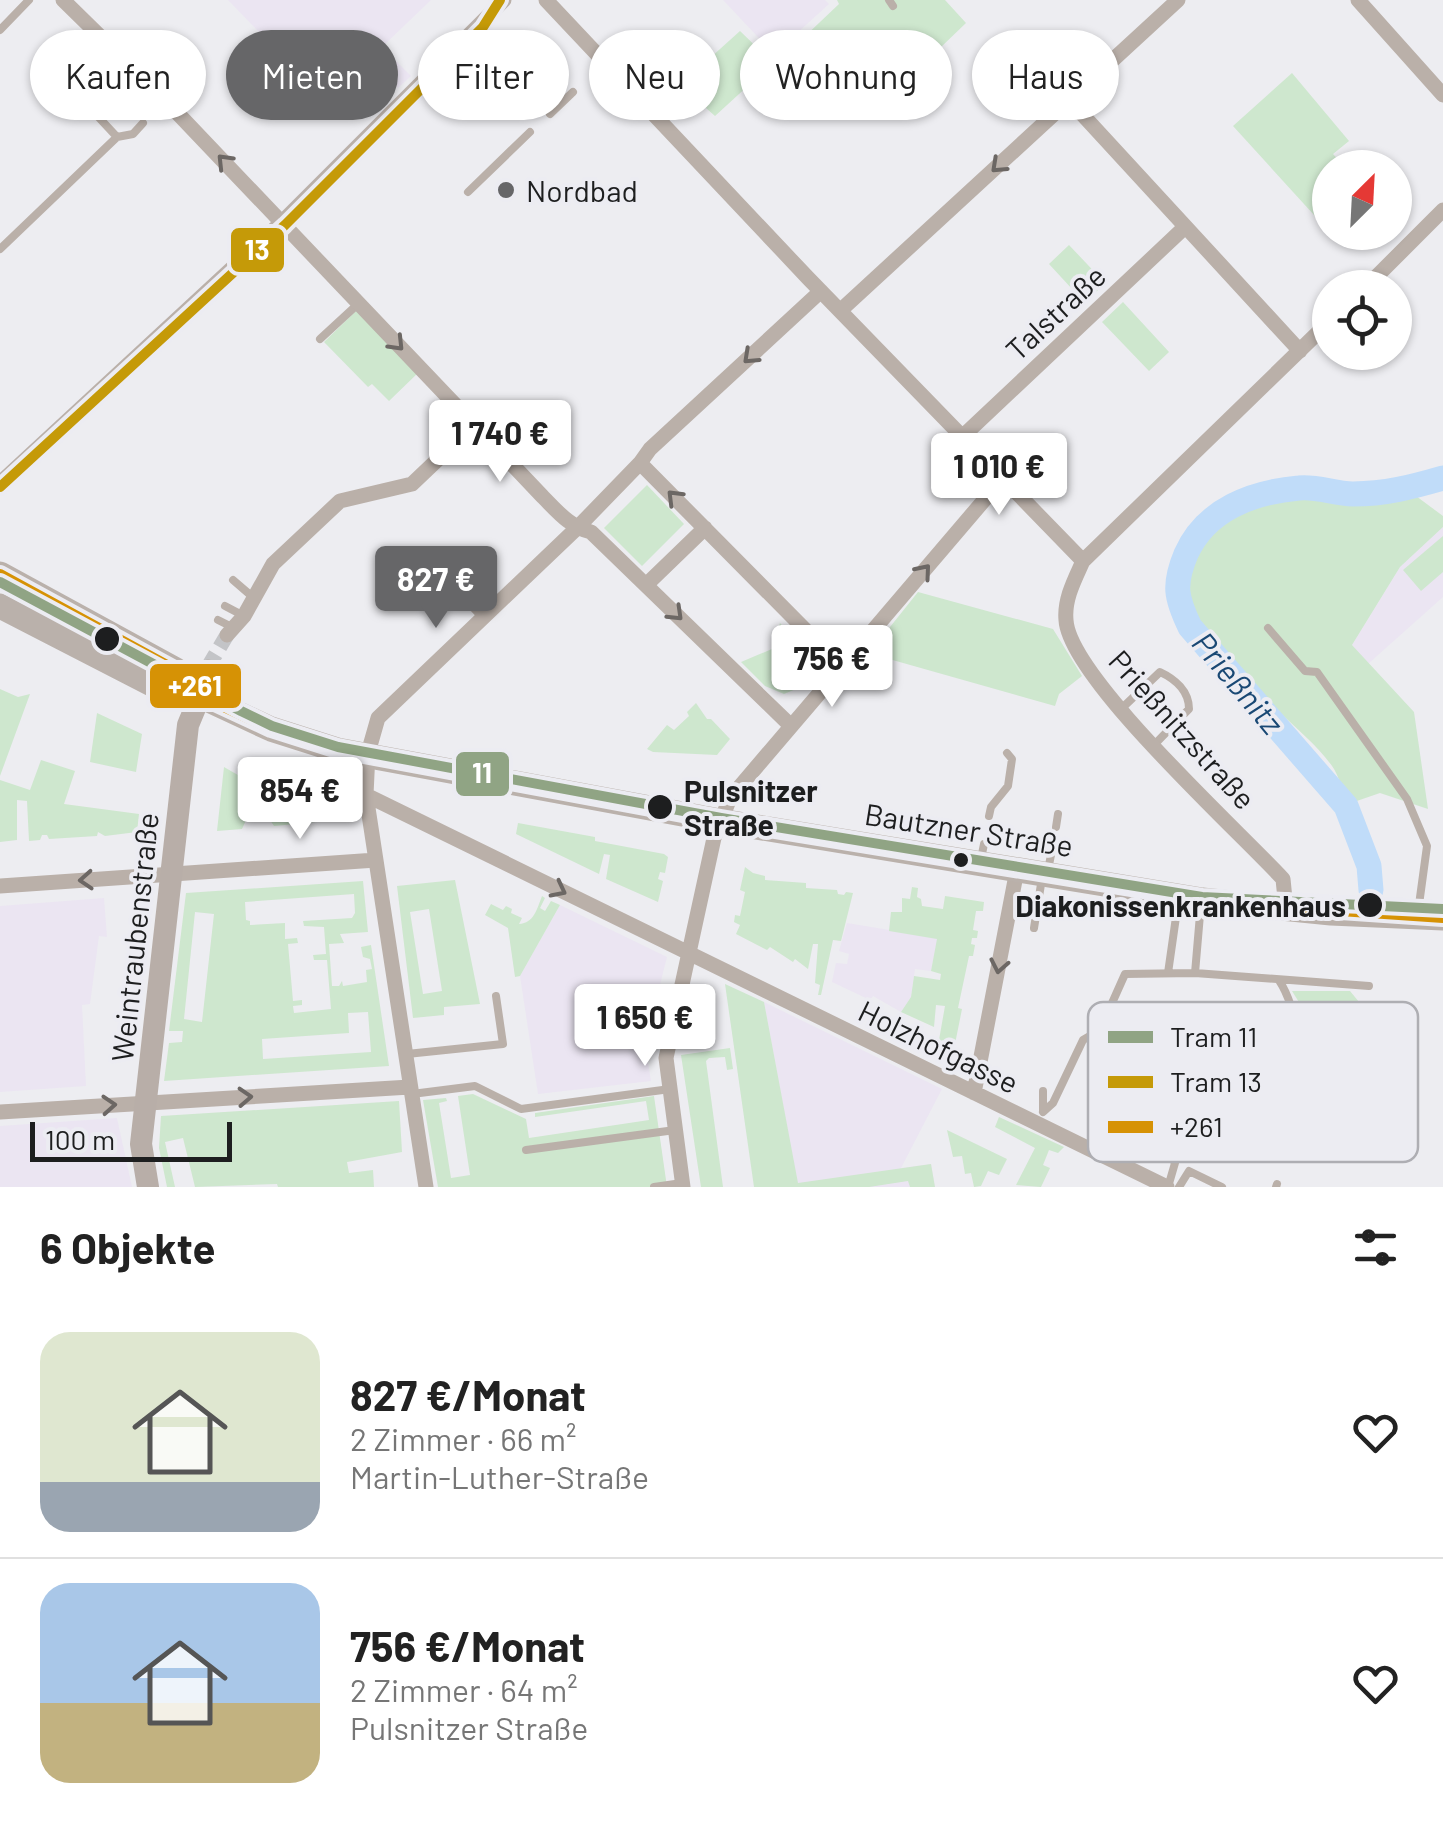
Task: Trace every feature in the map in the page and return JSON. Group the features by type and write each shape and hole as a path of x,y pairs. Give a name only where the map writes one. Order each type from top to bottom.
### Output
{"main road":[{"name":"Bautzner Straße","path":"0,574 295,738 368,756 720,821 982,854 1190,898 1286,909 1430,917"},
{"name":"Bautzner Straße","path":"0,606 167,692 202,683"}],"street":[{"path":"63,0 577,528 591,532 790,725"},
{"path":"0,483 282,222 504,0"},
{"path":"546,0 600,67 660,121 1083,561"},
{"path":"1119,59 1152,32 1178,0"},
{"path":"1358,0 1443,96"},
{"path":"841,310 1047,120"},
{"path":"1087,120 1300,350"},
{"path":"1383,270 1443,210"},
{"name":"Talstraße","path":"962,436 1185,227"},
{"path":"426,1187 366,795 374,728 383,712 577,528 650,449 821,291"},
{"name":"Prießnitzstraße","path":"1286,909 1279,864 1120,710 1068,634 1065,618 1067,600 1083,561 1312,338"},
{"path":"230,624 255,598 273,564 340,501 412,484 474,425"},
{"path":"640,463 841,666"},
{"path":"682,1185 666,1058 686,954 720,821 730,798 1003,478"},
{"path":"646,586 705,528"},
{"name":"Weintraubenstraße","path":"148,1187 141,1144 171,874 174,780 202,683"},
{"name":"Holzhofgasse","path":"366,795 974,1093 1040,1118 1088,1146"},
{"path":"0,886 376,860"},
{"path":"974,1093 1040,868"},
{"path":"0,1112 411,1091"},
{"name":"Holzhofgasse","path":"1116,1162 1168,1187"}],"lane":[{"path":"0,30 29,0"},
{"path":"569,96 573,92"},
{"path":"101,120 117,137"},
{"path":"0,249 117,137 132,134 143,124"},
{"path":"468,192 530,132"},
{"path":"320,339 358,304"},
{"path":"234,580 255,598"},
{"path":"0,586 202,683"},
{"path":"468,602 483,618"},
{"path":"225,606 230,624"},
{"path":"1268,628 1305,671 1317,672 1407,798 1428,846 1430,917"},
{"path":"1120,710 1160,672 1176,682 1188,699 1189,709 1154,745"},
{"path":"988,816 990,806 1008,786 1012,759 1007,753"},
{"path":"1056,827 1058,814"},
{"path":"1034,928 1040,868"},
{"path":"1168,972 1190,898"},
{"path":"1190,898 1194,973"},
{"path":"1112,1002 1125,974 1194,973 1370,986"},
{"path":"1280,982 1291,1002"},
{"path":"405,1054 504,1044 496,996"},
{"path":"1040,1118 1053,1104 1083,1040 1088,1037"},
{"path":"411,1091 475,1086 521,1109 670,1089"},
{"path":"1040,1118 1043,1092"},
{"path":"526,1150 675,1130"},
{"path":"1123,1166 1126,1162"},
{"path":"1168,1187 1175,1162"},
{"path":"1179,1187 1189,1171 1222,1187"},
{"path":"654,1187 682,1185"}],"shaded area":[{"path":"228,0 431,0 398,32 257,30"},
{"path":"723,0 825,0 829,4 800,30 751,30"},
{"path":"398,63 411,76 398,88"},
{"path":"1443,527 1443,597 1368,664 1352,645 1400,567"},
{"path":"104,898 107,937 99,936 90,1004 82,1005 86,1086 0,1092 0,906"},
{"path":"560,905 667,957 645,1044 651,1081 538,1094 520,976"},
{"path":"847,923 938,938 931,971 915,969 911,997 901,1012 873,996 870,1000 832,982 836,963 847,964 849,954 839,951"},
{"path":"764,1002 942,1089 901,1168 931,1164 935,1187 798,1187"},
{"path":"117,1118 132,1187 0,1187 0,1126"}],"green space":[{"path":"837,0 945,0 966,23 952,36 952,30 812,30 839,4"},
{"path":"740,31 740,93 720,111 720,49"},
{"path":"1292,73 1349,141 1338,150 1312,150 1312,213 1233,126"},
{"path":"1069,245 1105,283 1085,303 1049,264"},
{"path":"1123,302 1169,352 1149,371 1102,322"},
{"path":"358,309 419,372 389,401 372,384 368,387 324,342"},
{"path":"647,485 684,524 642,566 604,528"},
{"path":"1304,493 1345,498 1416,496 1443,516 1443,527 1400,567 1352,645 1414,712 1428,809 1380,793 1348,804 1336,773 1319,750 1221,658 1185,612 1179,592 1183,573 1190,555 1211,527 1253,504"},
{"path":"1443,536 1443,572 1421,591 1403,570"},
{"path":"918,592 1053,629 1082,676 1059,694 1055,706 889,659 874,647"},
{"path":"780,623 802,648 810,667 803,686 784,694 765,686 741,662 772,649"},
{"path":"0,689 18,697 30,694 0,776"},
{"path":"696,703 730,739 717,755 647,749 667,725 674,730 689,716 687,712"},
{"path":"97,713 142,734 136,772 90,762"},
{"path":"41,760 75,771 64,804 139,814 137,832 105,836 98,832 97,836 49,839 42,835 40,840 29,841 27,801 17,800 17,840 0,842 0,780 30,790"},
{"path":"224,767 250,782 257,768 267,773 268,793 292,795 313,806 313,815 325,816 326,821 274,826 268,817 258,814 247,818 242,829 217,831"},
{"path":"518,823 664,854 668,857 665,873 660,872 658,879 663,881 658,902 606,879 610,855 604,854 599,874 516,834"},
{"path":"745,867 765,876 765,880 806,883 806,888 837,890 844,895 853,893 841,941 833,940 821,995 820,985 815,983 818,944 813,944 808,969 795,959 793,962 770,947 767,950 736,934 740,925 734,922 735,915 740,916 745,892 740,890"},
{"path":"455,880 480,1004 444,1007 444,1015 413,1018 397,886","holes":["429,909 442,991 423,994 410,912"]},
{"path":"363,881 368,932 340,934 344,943 329,944 332,986 339,986 342,981 343,986 367,982 366,970 372,969 361,947 371,945 389,1066 164,1081 169,1043 182,1042 183,1031 169,1031 186,893","holes":["354,894 352,918 303,921 304,926 324,927 326,954 313,955 314,960 327,960 331,1009 294,1013 293,1006 302,1005 302,1000 293,1001 288,944 298,943 297,938 285,939 285,923 250,925 245,902","195,912 214,914 202,1022 184,1019","368,1012 371,1052 263,1059 262,1039 349,1033 348,1013"]},
{"path":"912,887 918,888 922,906 943,909 945,896 984,902 983,911 976,911 973,930 978,931 977,938 972,938 973,956 969,956 952,1047 939,1040 945,1006 936,1005 934,1027 901,1012 911,997 914,976 940,980 941,974 931,971 937,939 889,931 891,912 902,912 902,898 910,899"},
{"path":"542,896 545,898 540,908 545,911 551,901 560,905 520,976 515,977 508,928 485,915 491,904 503,910 506,906 522,918 519,924 524,923 534,914"},
{"path":"725,984 764,1002 798,1183 931,1164 935,1187 910,1187 908,1181 869,1187 754,1187"},
{"path":"1292,991 1350,991 1359,1002 1299,1002"},
{"path":"730,1048 733,1069 727,1070 725,1057 706,1061 723,1187 701,1187 681,1055"},
{"path":"473,1094 526,1119 529,1138 649,1120 646,1101 535,1117 535,1113 654,1096 667,1187 438,1187 423,1100 446,1098 447,1101 439,1103 451,1178 470,1175 458,1096"},
{"path":"399,1101 402,1152 347,1162 349,1173 373,1170 374,1187 195,1187 183,1138 165,1142 175,1187 167,1187 159,1148 161,1116"},
{"path":"999,1117 1064,1147 1058,1153 1049,1150 1043,1165 1050,1168 1041,1187 1016,1185 1035,1148 995,1127"},
{"path":"947,1130 1007,1159 999,1175 988,1171 981,1186 974,1187 971,1173 965,1174 962,1156 953,1157"}],"waterway":[{"name":"Prießnitz","path":"1371,890 1369,866 1346,806 1190,627 1179,599 1179,574 1186,554 1206,525 1218,514 1248,499 1299,488 1376,493 1443,478"}],"tunnel":[{"path":"208,667 227,635"}],"tram line":[{"name":"13","path":"0,487 285,225 483,27 500,0"},
{"name":"11","path":"0,582 241,711 272,726 338,747 721,818 1202,897 1443,909"}],"transit line":[{"name":"+261","path":"0,574 176,670 196,687 200,696 271,729 337,750 720,821 1223,903 1443,918"}],"place":[{"name":"Nordbad","path":"506,190"},
{"name":"Pulsnitzer Straße","path":"660,807"},
{"name":"Diakonissenkrankenhaus","path":"1370,905"}]}
